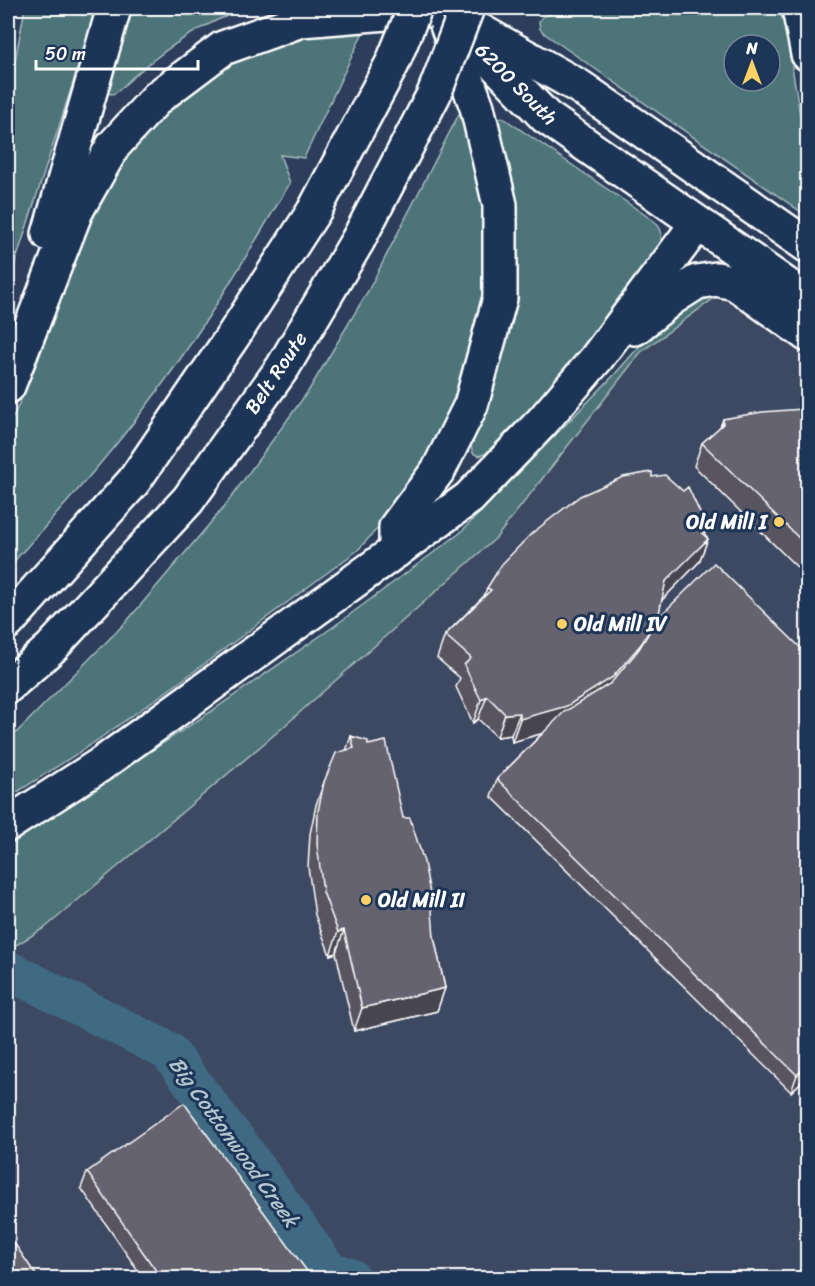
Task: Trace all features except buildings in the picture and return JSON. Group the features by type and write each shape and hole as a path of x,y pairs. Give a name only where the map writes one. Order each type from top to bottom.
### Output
{"main road":[{"path":"8,379 114,8"},
{"path":"8,622 134,480 233,336 314,211 392,64 415,8"},
{"path":"396,551 396,527 439,469 471,405 500,298 500,205 477,107 441,8"},
{"name":"6200 South","path":"441,8 546,117 807,300"},
{"name":"6200 South","path":"441,8 580,87 807,246"},
{"path":"8,386 76,211 113,146 158,97 223,48 301,20 448,8"},
{"name":"Belt Route","path":"8,686 51,648 188,500 283,367 358,240 434,94 467,8"},
{"path":"799,8 807,54"},
{"path":"8,824 100,765 469,498 542,422 596,359 697,224"},
{"path":"596,359 672,298 697,282 716,279 735,283 807,335"}],"shaded area":[{"path":"720,294 807,356 807,1278 8,1278 8,950 46,927 281,729 496,538 641,352"}],"green space":[{"path":"25,8 97,8 8,285 8,87"},
{"path":"126,8 249,8 195,31 147,65 118,91 110,94 105,91"},
{"path":"572,8 782,8 807,155 807,216 545,34 540,29 539,21 543,16"},
{"path":"366,26 304,158 280,155 290,183 204,324 131,426 8,568 8,429 39,358 83,221 127,142 217,66 277,40"},
{"path":"461,110 481,188 486,231 487,270 479,333 462,391 441,437 386,519 358,550 177,684 89,746 8,798 8,741 127,621 224,507 309,390 368,291"},
{"path":"502,117 654,221 661,230 662,236 659,246 576,356 530,409 485,454 478,456 473,453 471,446 491,393 497,121"},
{"path":"717,291 807,344 807,354 720,294 641,352 496,538 281,729 46,927 8,950 8,846 333,627 460,533 614,375 668,314 696,297"}],"waterway":[{"name":"Big Cottonwood Creek","path":"8,970 168,1051 242,1148 328,1270 351,1278"}],"place":[{"name":"Old Mill I","path":"779,522"},
{"name":"Old Mill IV","path":"562,624"},
{"name":"Old Mill II","path":"366,900"}]}
